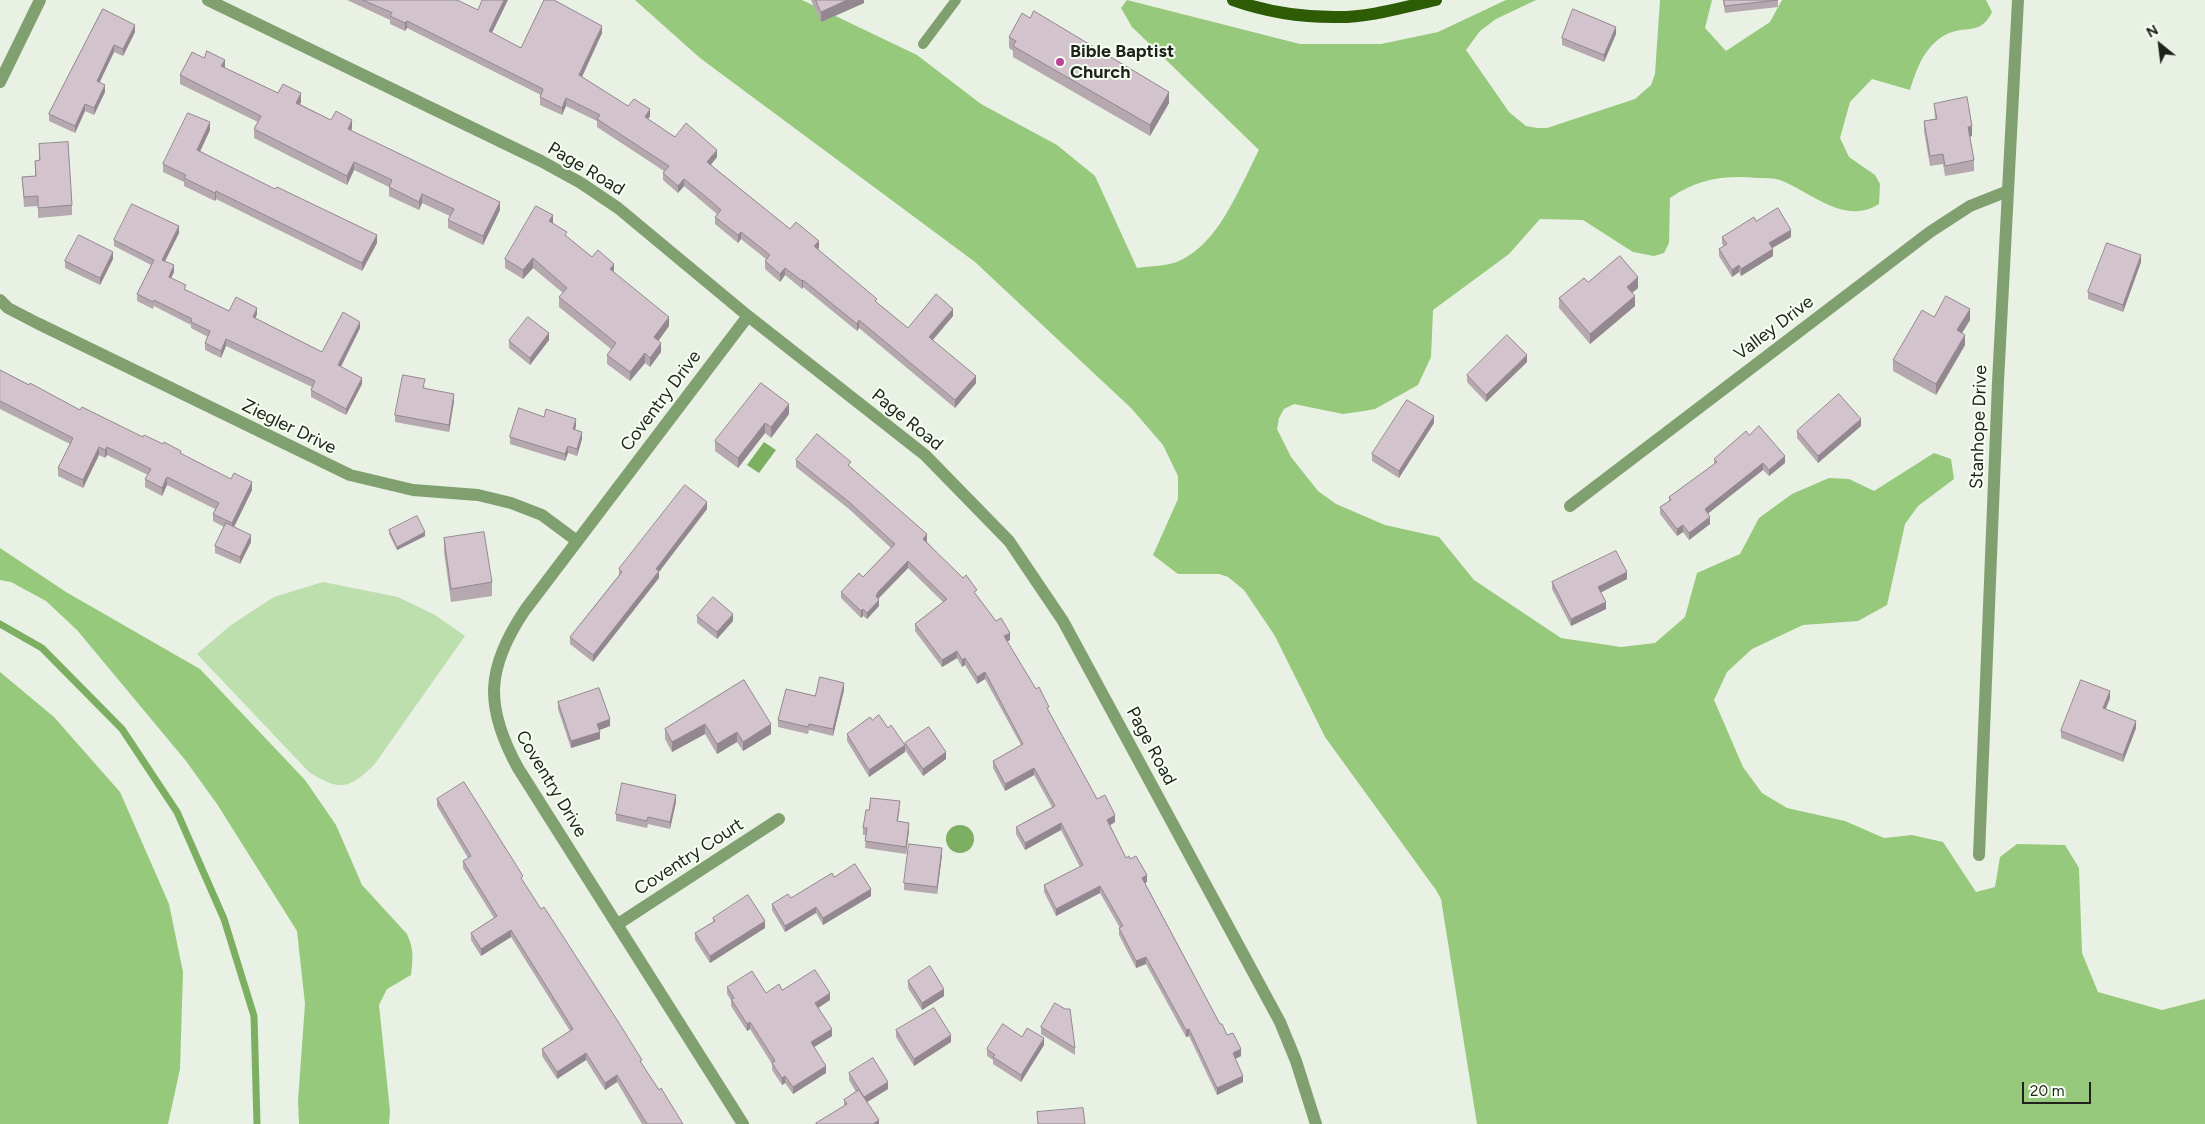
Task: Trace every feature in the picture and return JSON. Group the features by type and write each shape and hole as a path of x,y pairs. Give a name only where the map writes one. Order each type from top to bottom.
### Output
{"main road":[{"path":"1233,0 1275,11 1335,18 1384,12 1436,0"}],"street":[{"path":"0,82 40,0"},
{"name":"Page Road","path":"208,0 541,161 581,183 618,208 748,316 925,455 979,508 1014,548 1063,621 1276,1014 1296,1061 1316,1124"},
{"name":"Stanhope Drive","path":"1979,855 2018,0"},
{"name":"Valley Drive","path":"1570,506 1930,232 1970,206 2008,191"},
{"name":"Ziegler Drive","path":"0,300 8,308 37,323 350,475 413,490 478,495 512,502 542,515 576,541"},
{"name":"Coventry Drive","path":"743,1124 503,742 495,716 495,680 498,661 508,635 576,541 748,316"},
{"name":"Coventry Court","path":"618,924 779,820"}],"lane":[{"path":"923,44 956,0"}],"shaded area":[{"path":"635,0 802,0 917,55 981,104 1057,145 1095,176 1137,268 1174,263 1193,253 1206,242 1227,213 1259,150 1132,27 1121,8 1127,0 1300,44 1381,44 1438,32 1506,0 1536,0 1496,19 1480,31 1466,50 1509,112 1526,126 1547,128 1635,99 1651,85 1655,74 1660,0 1712,0 1705,28 1726,51 1770,22 1782,0 1986,0 1992,12 1987,20 1982,25 1952,32 1938,40 1922,59 1910,90 1872,79 1850,102 1840,138 1849,157 1875,175 1880,184 1879,204 1866,210 1854,211 1828,205 1777,179 1733,177 1712,180 1691,186 1670,198 1669,243 1664,253 1654,256 1633,252 1583,220 1540,219 1509,254 1433,310 1431,357 1418,385 1375,409 1364,411 1343,414 1294,404 1284,409 1279,418 1277,429 1291,457 1318,491 1336,504 1385,525 1439,537 1474,580 1561,638 1621,647 1655,643 1685,617 1697,573 1740,554 1759,518 1792,494 1829,478 1849,479 1874,491 1934,453 1951,459 1954,479 1918,506 1905,524 1887,605 1858,621 1803,625 1752,649 1727,672 1714,700 1743,767 1762,793 1787,808 1845,821 1884,838 1912,835 1943,842 1976,892 1995,887 2000,857 2017,844 2065,845 2079,868 2082,953 2098,992 2162,1010 2205,999 2205,1124 1477,1124 1441,899 1325,737 1275,636 1244,590 1228,577 1219,574 1178,574 1153,555 1178,499 1178,476 1163,445 1131,408 975,262 700,58"},
{"path":"764,442 776,450 759,473 747,465"},
{"path":"0,548 66,592 200,669 305,780 336,825 362,885 407,934 412,949 411,975 387,989 379,1005 390,1111 389,1124 299,1124 298,1101 305,1004 297,931 217,804 186,761 77,630 46,601 11,582 0,580"},
{"path":"323,582 398,597 435,615 465,636 374,765 357,779 343,785 328,782 309,772 197,654 231,625 274,597"},
{"path":"0,672 54,717 120,792 169,904 183,972 180,1069 168,1124 0,1124"},
{"path":"960,825 970,829 974,839 970,849 960,853 950,849 946,839 950,829"}],"building":[{"path":"363,0 457,0 478,10 482,0 504,0 489,31 521,48 544,0 554,0 602,26 579,75 628,106 634,99 650,109 645,117 675,137 686,123 717,150 707,162 790,229 796,222 819,241 814,246 908,328 936,294 953,309 929,337 976,376 955,400 859,320 857,324 803,280 785,268 780,274 765,261 770,255 741,232 738,235 715,217 721,210 711,201 684,179 678,186 663,173 669,166 597,119 600,115 566,98 562,108 540,97 543,89 407,21 405,23 390,16 392,13"},
{"path":"816,0 847,0 821,12"},
{"path":"1724,0 1778,0 1725,6"},
{"path":"103,9 135,25 123,49 114,45 97,81 105,85 94,108 85,104 75,126 49,114"},
{"path":"1573,9 1616,27 1604,55 1562,38"},
{"path":"1034,11 1169,92 1150,125 1013,46 1016,41 1009,37 1022,13 1030,18"},
{"path":"207,51 225,60 221,66 278,93 283,84 301,93 296,103 331,120 336,111 352,120 348,129 500,202 483,236 448,220 454,209 422,194 419,202 389,187 392,180 354,162 347,176 254,129 261,116 180,75 192,52 204,58"},
{"path":"1967,97 1972,126 1968,127 1974,160 1945,166 1943,154 1930,156 1924,121 1937,119 1934,104"},
{"path":"188,113 210,122 197,150 275,189 277,187 377,235 362,263 216,191 215,193 184,178 186,175 163,164"},
{"path":"68,142 72,205 38,208 38,196 24,197 22,177 36,176 35,161 40,160 39,144"},
{"path":"132,204 179,226 162,260 174,265 169,277 186,285 184,289 229,311 236,297 257,308 253,317 322,352 343,312 360,322 338,365 362,378 346,409 311,390 315,381 226,339 221,351 205,343 210,331 191,322 192,319 154,300 153,302 137,294 154,260 114,240"},
{"path":"536,206 553,215 549,221 567,232 565,235 592,257 598,250 614,264 610,269 669,317 654,337 661,343 650,358 645,353 630,372 607,355 616,343 559,297 567,288 533,258 523,270 505,259"},
{"path":"1778,208 1791,230 1769,243 1773,249 1741,269 1739,265 1732,270 1719,249 1727,244 1722,237 1754,217 1756,221"},
{"path":"79,235 113,252 100,278 65,261"},
{"path":"2107,243 2141,255 2123,305 2088,292"},
{"path":"1620,256 1638,277 1627,287 1635,296 1590,334 1559,298 1584,278 1588,282"},
{"path":"1946,296 1970,309 1957,330 1965,335 1936,384 1893,360 1922,310 1934,317"},
{"path":"528,317 549,333 530,358 509,341"},
{"path":"1507,335 1527,355 1486,395 1467,375"},
{"path":"0,370 29,385 30,383 80,410 82,407 143,437 144,435 163,444 164,442 181,451 180,453 231,479 234,473 252,482 232,523 213,514 219,503 167,477 162,488 145,479 151,469 107,447 105,450 99,447 83,480 58,468 73,438 0,401"},
{"path":"403,375 425,379 423,388 454,394 449,425 395,415"},
{"path":"761,383 789,404 771,427 765,423 738,458 715,441"},
{"path":"1839,394 1861,419 1818,456 1797,431"},
{"path":"1407,400 1434,416 1399,471 1372,454"},
{"path":"519,408 544,417 546,409 576,419 573,429 582,432 577,449 568,446 565,454 510,437"},
{"path":"1759,426 1785,456 1769,470 1763,463 1705,509 1710,517 1689,533 1683,525 1677,529 1660,507 1671,500 1669,497 1717,462 1714,459 1746,431 1749,435"},
{"path":"817,434 851,462 848,465 927,534 923,539 963,578 966,575 977,590 974,592 996,621 1001,618 1010,633 1004,636 1036,689 1039,687 1049,707 1047,708 1097,799 1105,795 1115,815 1107,820 1126,858 1129,856 1130,859 1136,856 1147,875 1142,878 1220,1024 1222,1024 1227,1035 1233,1033 1241,1049 1233,1053 1243,1076 1217,1088 1189,1029 1186,1030 1146,957 1136,961 1119,928 1123,926 1100,886 1056,909 1044,885 1083,865 1061,823 1025,843 1016,827 1055,806 1034,768 1005,784 993,761 1023,744 985,672 977,677 965,658 962,660 957,651 942,660 915,624 947,599 908,561 878,592 876,596 879,600 867,613 863,609 861,611 841,592 859,573 863,577 895,544 849,502 796,460"},
{"path":"685,485 707,502 656,569 659,571 593,655 570,637 622,572 619,569"},
{"path":"417,516 425,532 397,547 389,530"},
{"path":"226,523 251,535 240,557 215,546"},
{"path":"484,532 492,582 451,589 444,538"},
{"path":"1616,551 1627,572 1598,587 1606,602 1571,619 1552,582"},
{"path":"713,597 733,614 717,632 697,616"},
{"path":"820,677 844,683 833,729 809,724 808,727 778,720 786,689 815,696"},
{"path":"744,680 771,724 743,742 737,732 717,744 705,724 672,742 665,729"},
{"path":"2081,680 2110,691 2103,708 2136,721 2123,755 2061,731"},
{"path":"599,688 610,719 597,724 600,732 571,741 558,702"},
{"path":"879,715 888,728 891,725 905,745 869,770 847,734 870,717 872,720"},
{"path":"929,727 946,752 923,769 905,743"},
{"path":"464,782 523,876 521,878 541,909 544,907 619,1023 642,1060 640,1061 659,1090 661,1088 683,1124 647,1124 617,1075 605,1083 586,1053 557,1072 542,1049 573,1029 511,930 481,949 471,933 497,916 463,861 471,856 437,799"},
{"path":"622,783 676,795 670,822 648,817 647,821 616,814"},
{"path":"871,798 900,801 897,821 909,823 906,847 865,841 867,828 863,828 866,810 869,810"},
{"path":"909,844 942,848 937,887 904,883"},
{"path":"855,864 871,889 823,918 816,907 785,926 772,904 788,894 791,898 832,873 834,877"},
{"path":"748,895 765,921 710,956 695,933 715,921 713,918"},
{"path":"930,966 944,989 922,1003 908,981"},
{"path":"815,970 830,993 815,1003 832,1029 811,1042 826,1066 793,1087 785,1076 782,1078 772,1063 775,1061 750,1022 747,1024 731,999 734,998 727,987 752,971 766,993 779,984 782,990"},
{"path":"1055,1003 1065,1009 1070,1009 1075,1048 1041,1027"},
{"path":"934,1008 951,1035 914,1059 896,1030"},
{"path":"1003,1024 1022,1037 1027,1028 1044,1038 1021,1075 993,1057 995,1055 987,1049"},
{"path":"873,1058 888,1082 864,1097 849,1073"},
{"path":"859,1090 879,1120 873,1124 816,1124 847,1104 844,1100"},
{"path":"1083,1108 1085,1124 1038,1124 1037,1112"}],"waterway":[{"path":"0,624 42,648 122,729 177,812 224,919 254,1016 257,1124"}],"place":[{"name":"Bible Baptist Church","path":"1060,62"}]}
